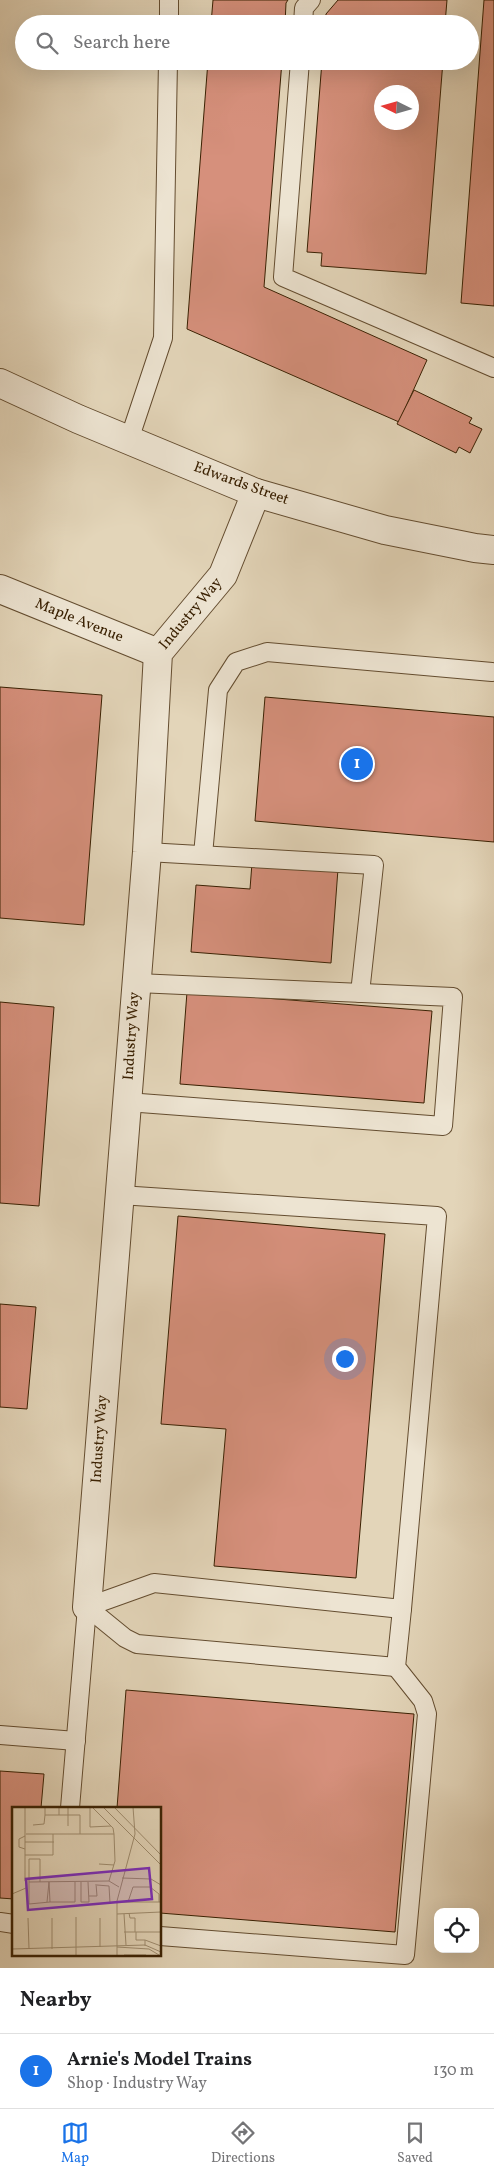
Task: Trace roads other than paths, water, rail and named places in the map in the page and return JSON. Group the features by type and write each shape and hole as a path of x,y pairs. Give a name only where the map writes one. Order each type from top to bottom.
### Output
{"street":[{"name":"Edwards Street","path":"0,384 256,493 384,530 494,550"},
{"name":"Industry Way","path":"87,1608 147,852 158,653 224,575 256,493"},
{"name":"Maple Avenue","path":"0,588 158,653"}],"lane":[{"path":"168,15 169,0"},
{"path":"304,15 304,8 311,0"},
{"path":"129,440 162,338 168,70"},
{"path":"299,70 283,277 494,368"},
{"path":"203,855 218,690 236,662 267,652 492,672"},
{"path":"147,852 374,865 360,993"},
{"path":"127,1102 442,1126 453,997 137,982"},
{"path":"120,1195 437,1216 396,1667 423,1701 428,1714 405,1954 161,1936"},
{"path":"87,1608 154,1583 402,1610"},
{"path":"87,1608 125,1638 137,1644 396,1667"},
{"path":"70,1807 87,1608"},
{"path":"0,1735 76,1741"}],"place":[{"name":"Arnie's Model Trains","path":"357,764"}]}
